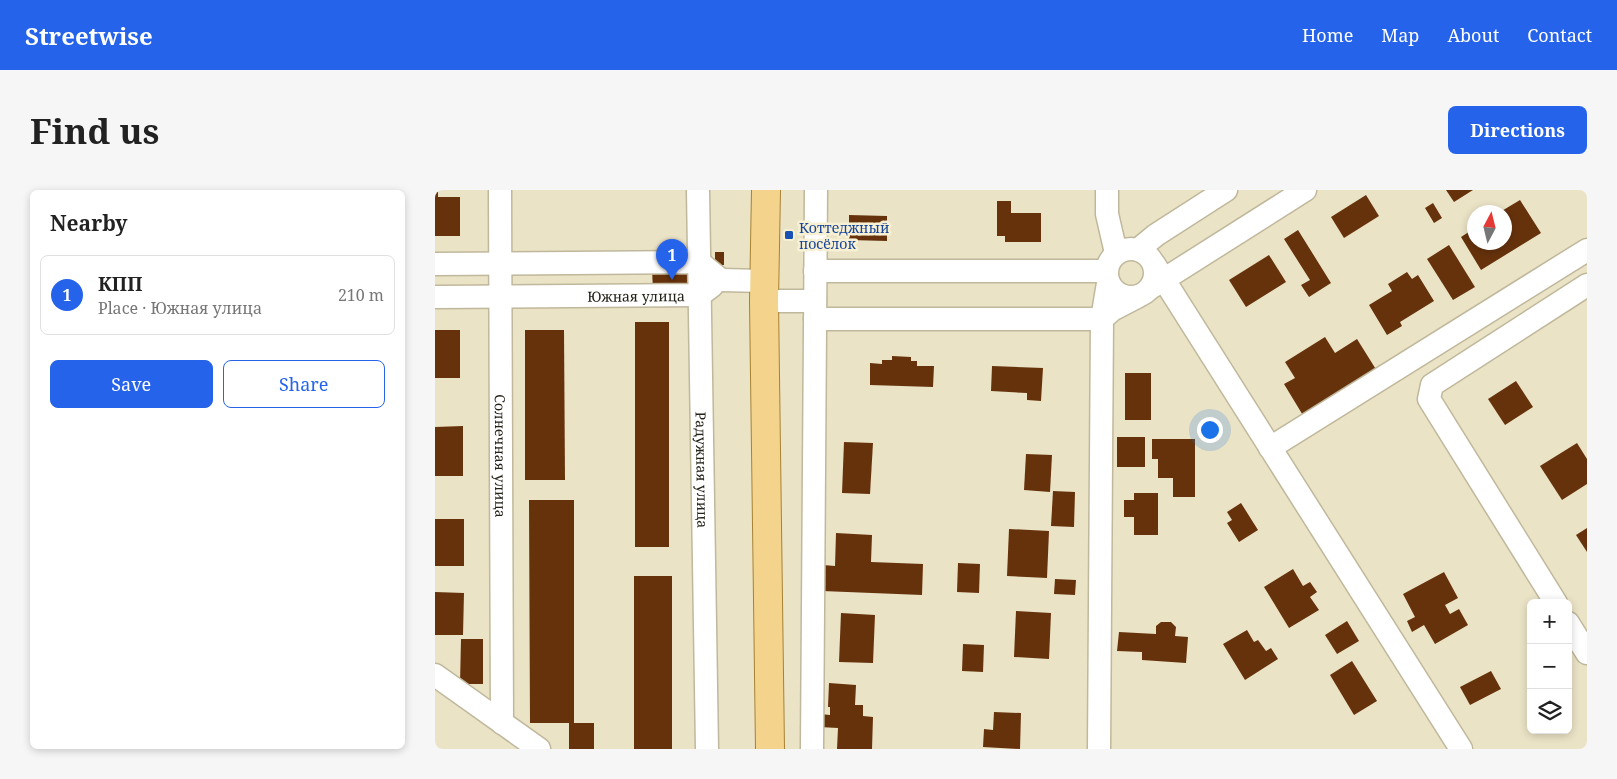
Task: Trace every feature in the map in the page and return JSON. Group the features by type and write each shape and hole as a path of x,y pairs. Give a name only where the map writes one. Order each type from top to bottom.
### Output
{"main road":[{"path":"766,190 764,291 769,749"}],"street":[{"name":"Солнечная улица","path":"500,190 502,723"},
{"name":"Радужная улица","path":"698,190 707,749"},
{"path":"812,749 816,190"},
{"path":"1107,190 1110,269 1113,290 1120,295 1128,297 1149,275 1156,235 1226,190"},
{"path":"435,264 699,262 721,280 764,291 815,310 1102,319 1149,275 1305,190"},
{"path":"1099,749 1102,319 1110,269 1123,250 1131,248 1271,448 1461,749"},
{"path":"1271,448 1587,250"},
{"path":"815,271 1110,269"},
{"name":"Южная улица","path":"435,297 700,295 721,280"},
{"path":"1554,599 1429,399 1432,384 1587,285"},
{"path":"1572,629 1587,653"},
{"path":"435,675 539,749"}],"building":[{"path":"435,190 438,190 438,197 460,197 460,236 435,236"},
{"path":"1446,190 1473,190 1454,202"},
{"path":"1366,195 1379,216 1344,238 1331,217"},
{"path":"1520,200 1541,233 1481,270 1469,250 1512,250 1512,205"},
{"path":"997,201 1011,201 1011,213 1041,213 1041,242 1005,242 1005,236 997,236"},
{"path":"1433,203 1442,218 1434,223 1425,208"},
{"path":"849,215 887,216 887,241 849,240"},
{"path":"1298,230 1331,283 1309,297 1301,285 1310,280 1284,239"},
{"path":"1467,233 1467,247 1461,237"},
{"path":"1449,245 1475,287 1453,300 1427,259"},
{"path":"715,252 724,252 724,265 715,265"},
{"path":"1269,255 1286,282 1246,307 1229,280"},
{"path":"690,269 691,289 653,290 652,270"},
{"path":"1407,272 1412,279 1418,275 1434,301 1400,322 1402,326 1387,335 1369,305 1392,291 1388,284"},
{"path":"635,322 669,322 669,547 635,547"},
{"path":"435,330 460,330 460,378 435,378"},
{"path":"525,330 564,330 565,480 525,480"},
{"path":"1325,337 1335,353 1357,339 1377,371 1304,417 1284,384 1295,378 1285,362"},
{"path":"892,356 911,357 911,361 917,361 917,366 934,366 933,387 870,385 870,363 882,364 882,360 892,360"},
{"path":"992,366 1043,368 1041,401 1027,400 1027,393 991,391"},
{"path":"1125,373 1151,373 1151,420 1125,420"},
{"path":"1516,381 1533,407 1505,425 1488,399"},
{"path":"463,426 463,476 435,476 435,427"},
{"path":"1117,437 1145,437 1145,467 1117,467"},
{"path":"1152,439 1195,439 1195,497 1173,497 1173,478 1158,478 1158,459 1152,459"},
{"path":"844,442 873,443 870,494 842,493"},
{"path":"1577,443 1587,459 1587,484 1562,500 1540,466"},
{"path":"1026,454 1052,455 1050,492 1024,490"},
{"path":"1053,491 1075,492 1074,527 1051,526"},
{"path":"1134,493 1158,493 1158,535 1134,535 1134,517 1124,517 1124,500 1134,500"},
{"path":"529,500 574,500 574,723 594,723 594,749 569,749 569,723 530,723"},
{"path":"1241,503 1258,530 1239,542 1227,523 1232,520 1227,512"},
{"path":"435,519 464,519 464,566 435,566"},
{"path":"1587,528 1587,552 1576,535"},
{"path":"1009,529 1049,531 1047,578 1007,576"},
{"path":"836,533 872,535 871,562 923,564 922,595 822,591 823,565 835,566"},
{"path":"958,563 980,564 979,593 957,592"},
{"path":"1293,569 1303,586 1310,582 1317,592 1310,597 1319,610 1289,628 1264,587"},
{"path":"1444,572 1458,598 1445,605 1450,614 1459,609 1468,625 1435,644 1424,625 1412,632 1407,621 1415,617 1403,594"},
{"path":"634,576 672,576 672,749 634,749"},
{"path":"1055,579 1076,580 1075,595 1054,594"},
{"path":"435,592 464,593 463,635 435,635"},
{"path":"1016,611 1051,613 1049,659 1014,657"},
{"path":"841,613 875,615 873,663 839,662"},
{"path":"1347,621 1359,641 1337,654 1325,635"},
{"path":"1161,622 1171,622 1176,627 1175,636 1188,637 1186,663 1142,660 1142,652 1117,651 1119,632 1156,634 1156,626"},
{"path":"1247,630 1254,642 1258,640 1266,651 1271,648 1278,659 1245,680 1223,644"},
{"path":"461,639 483,639 483,684 460,684"},
{"path":"963,644 984,645 983,672 962,671"},
{"path":"1352,661 1377,701 1354,715 1330,675"},
{"path":"1491,671 1501,689 1470,705 1460,687"},
{"path":"829,683 856,685 855,705 863,705 863,716 873,717 872,749 837,749 838,728 819,727 820,714 830,715 830,707 828,707"},
{"path":"994,712 1021,713 1020,749 983,747 984,729 993,730"}],"place":[{"name":"Коттеджный посёлок","path":"789,235"},
{"name":"КПП","path":"672,280"}]}
